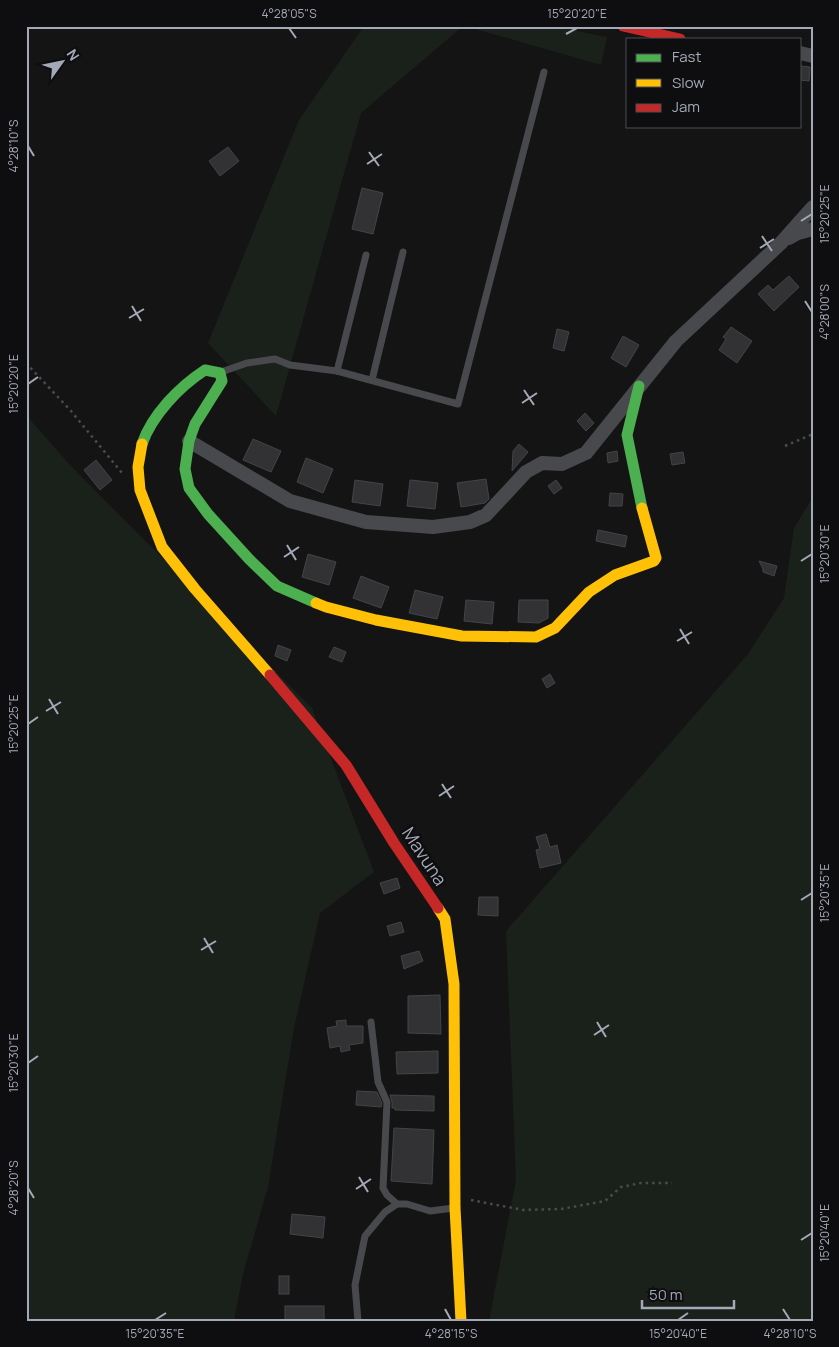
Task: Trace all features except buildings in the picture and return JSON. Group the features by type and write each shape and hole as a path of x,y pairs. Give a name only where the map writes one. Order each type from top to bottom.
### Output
{"street":[{"path":"623,26 676,38"},
{"path":"189,441 290,501 366,522 433,528 470,522 486,515 526,472 542,463 562,464 586,453 676,341 780,244 813,207"},
{"path":"780,244 798,233 813,229"},
{"name":"Mavuna","path":"220,372 205,370 190,379 164,405 142,442 138,467 140,490 162,547 194,589 346,765 445,919 454,984 454,1202 461,1321"},
{"path":"220,372 222,381 195,424 189,441 185,469 189,488 208,514 249,559 277,586 326,607 376,620 462,636 536,637 555,628 589,592 615,575 654,561 656,558 644,518 627,435 639,386"}],"lane":[{"path":"220,372 247,363 275,359 290,365 337,371 458,404 544,72"},
{"path":"372,380 403,252"},
{"path":"337,371 366,255"},
{"path":"371,1022 378,1082 387,1102 383,1188 387,1195 397,1204"},
{"path":"358,1321 355,1285 365,1236 385,1212 397,1204 407,1204 430,1212 454,1202"}],"path":[{"path":"26,363 140,490"},
{"path":"785,446 813,434"},
{"path":"454,1202 523,1210 561,1209 605,1201 621,1187 641,1183 672,1183"}],"shaded area":[{"path":"364,26 463,26 361,113 276,416 208,343 299,120"},
{"path":"465,26 551,26 607,37 601,65"},
{"path":"26,415 70,465 312,708 374,872 320,913 294,1028 268,1187 243,1274 234,1321 26,1321"},
{"path":"813,497 813,1321 489,1321 516,1180 506,931 748,654 784,598 794,528"}],"traffic: fast":[{"path":"142,444 159,412 176,393 205,370 220,373 222,381 195,424 189,441 185,469 189,488 208,514 249,559 277,586 316,603"},
{"path":"639,386 627,435 642,508"}],"traffic: slow":[{"path":"142,444 138,467 140,490 162,547 195,589 270,675"},
{"path":"316,603 376,620 462,636 536,637 555,628 589,592 615,575 654,561 656,558 642,508"},
{"path":"438,908 445,919 454,984 455,1208 461,1321"}],"traffic: jam":[{"path":"623,26 676,38"},
{"path":"270,675 346,765 394,843 438,908"}]}
